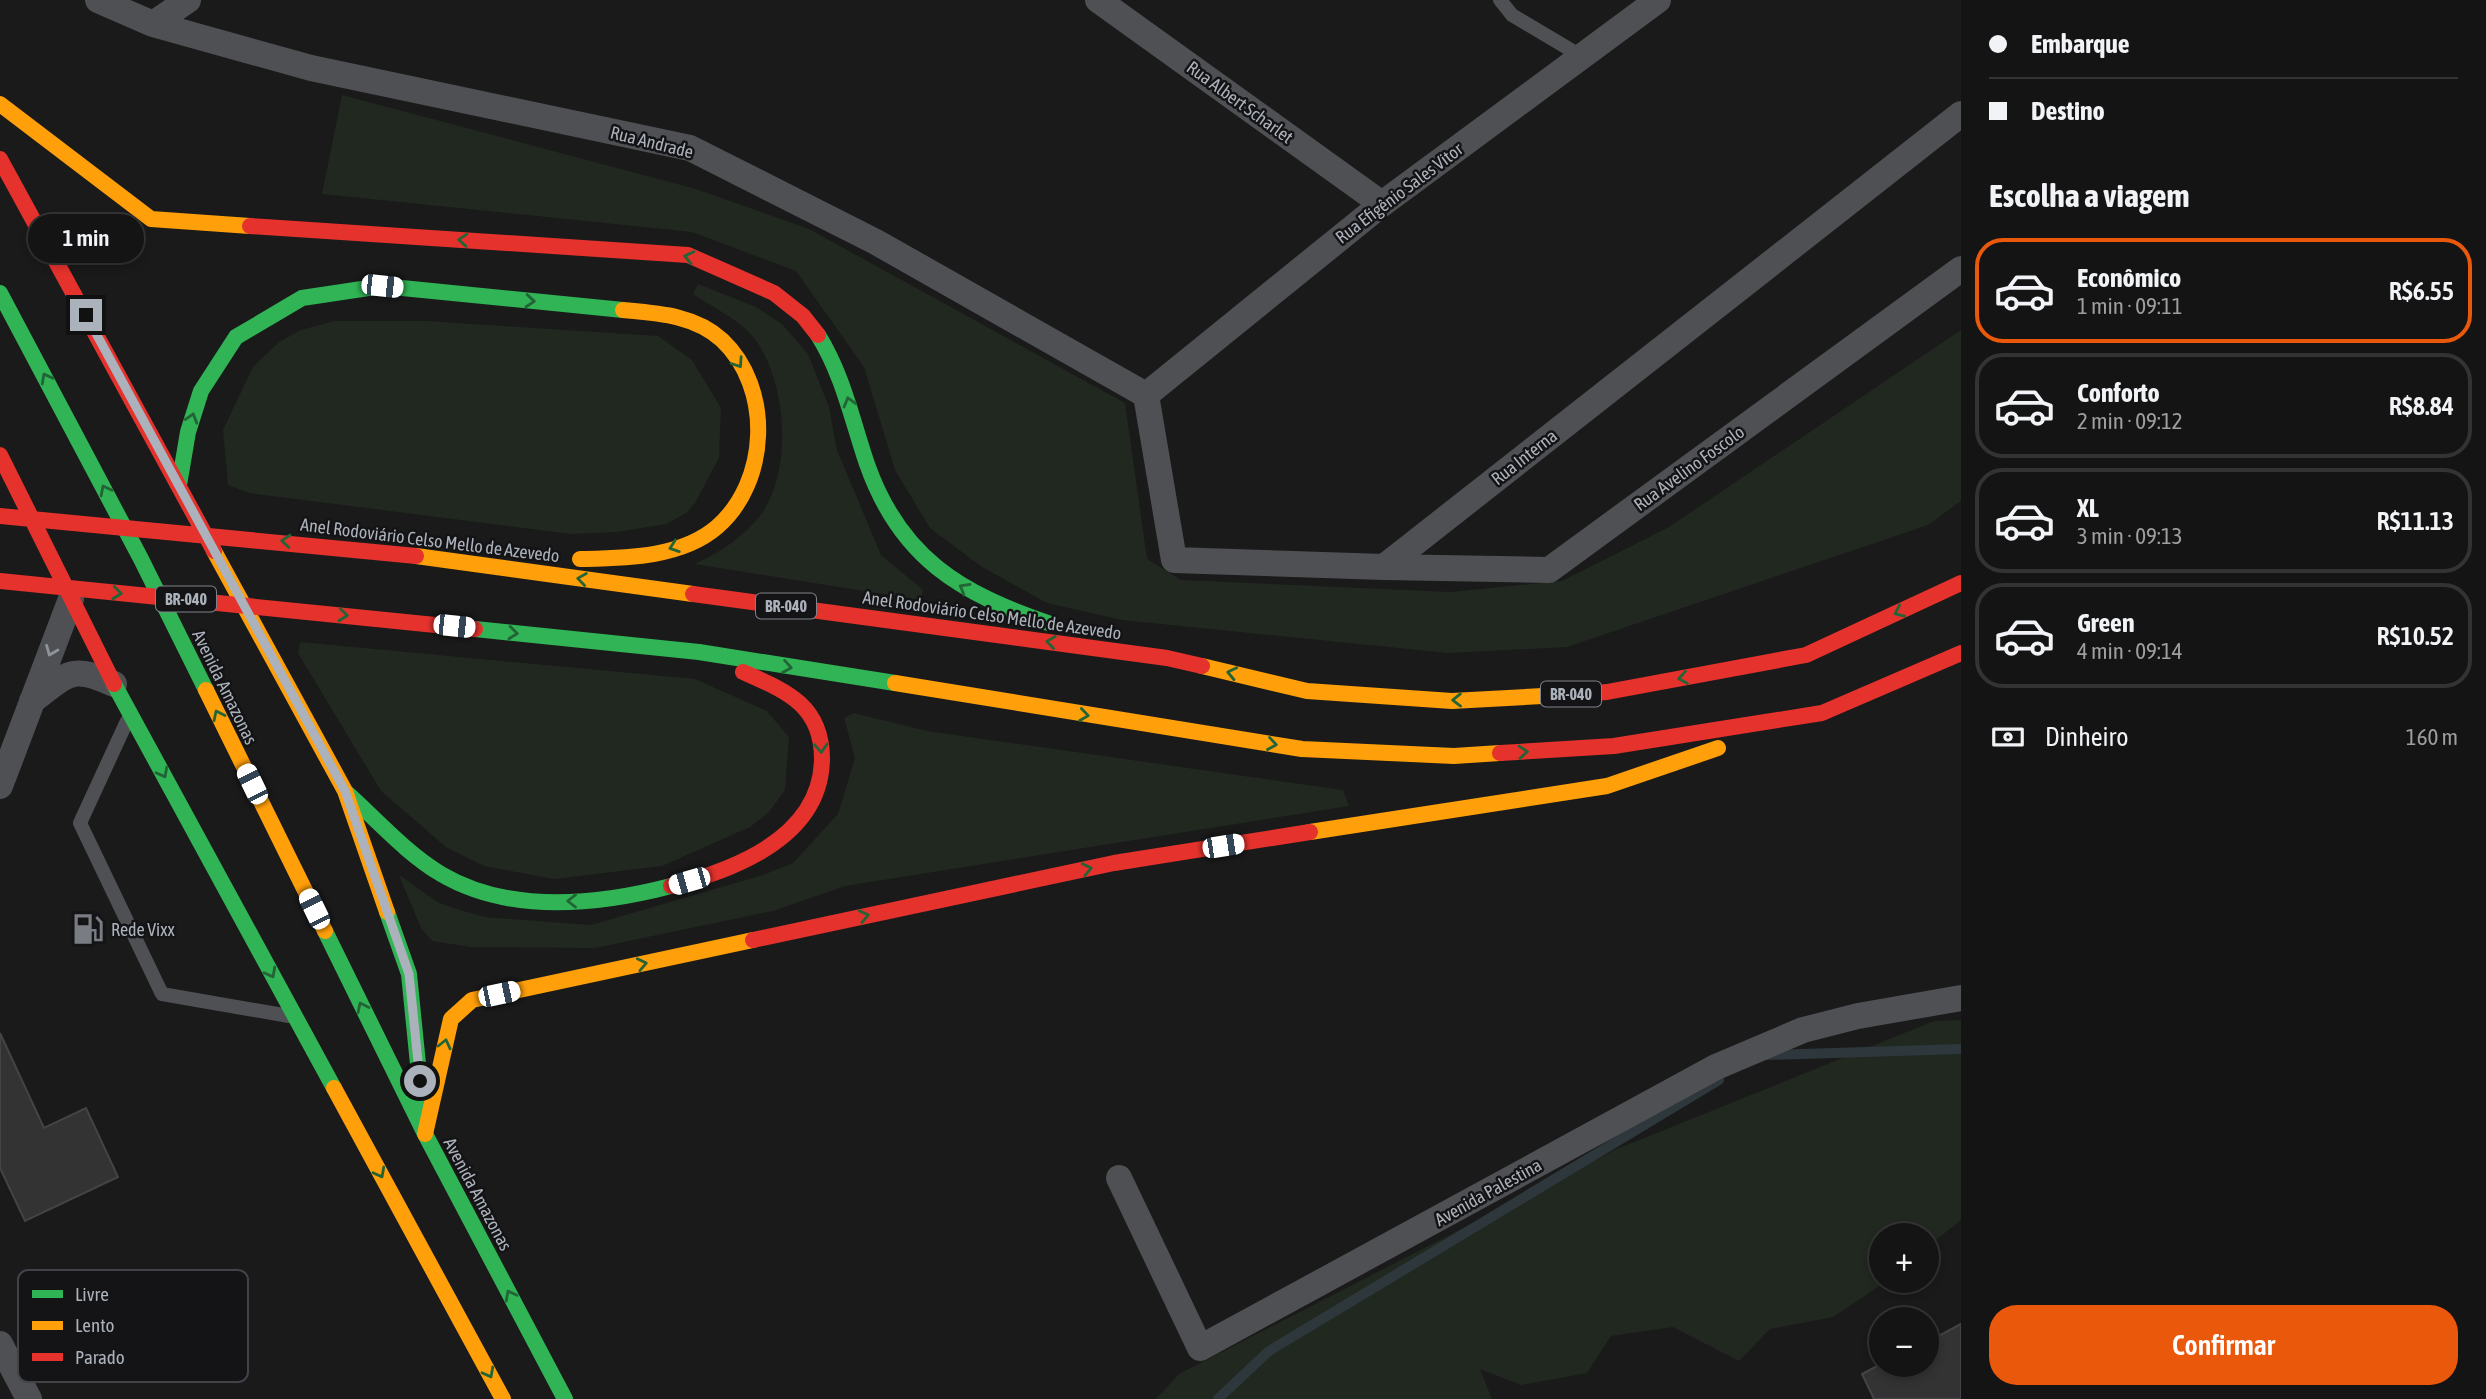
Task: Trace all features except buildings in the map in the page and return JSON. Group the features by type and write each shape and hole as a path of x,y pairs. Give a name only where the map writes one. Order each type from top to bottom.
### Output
{"main road":[{"path":"0,104 151,219 688,255 744,276 789,303 815,329 843,382 868,467 889,516 911,549 941,574 1002,610 1167,658"},
{"path":"0,159 345,791 409,974 425,1134"},
{"path":"179,485 188,432 201,391 236,337 302,298 382,286 676,314 722,340 748,377 759,415 755,464 738,504 716,528 678,547 635,558 406,555"},
{"name":"Avenida Amazonas","path":"0,293 141,559 425,1134 565,1399"},
{"path":"0,455 114,684 503,1399"},
{"name":"Anel Rodoviário Celso Mello de Azevedo","path":"0,516 354,548 1167,658 1307,691 1452,701 1607,692 1807,655 1961,583"},
{"name":"BR-040","path":"0,581 699,652 1302,749 1454,756 1614,746 1822,713 1961,653"},
{"path":"345,791 448,878 489,892 531,901 579,902 637,896 715,874 763,850 793,831 819,789 823,746 816,718 793,697 699,652"},
{"path":"425,1134 451,1019 472,1000 1114,863 1607,786 1822,713"}],"street":[{"name":"Rua Andrade","path":"98,0 153,24 311,68 690,148 876,242 1146,395"},
{"path":"153,24 188,0"},
{"name":"Rua Albert Scharlet","path":"1098,0 1382,204"},
{"name":"Rua Efigênio Sales Vitor","path":"1146,395 1382,204 1658,0"},
{"name":"Rua Interna","path":"1384,567 1961,114"},
{"name":"Rua Avelino Foscolo","path":"1384,567 1549,570 1961,269"},
{"path":"1146,395 1174,560 1384,567"},
{"path":"0,786 71,599"},
{"path":"30,702 65,677 86,671 114,684"},
{"name":"Avenida Palestina","path":"1119,1178 1200,1348 1716,1067 1803,1030 1858,1016 1961,998"},
{"path":"0,1344 18,1378"},
{"path":"20,1382 29,1399"}],"lane":[{"path":"1500,0 1512,16 1581,56"},
{"path":"130,713 80,823 162,994 295,1017"}],"shaded area":[{"path":"342,95 696,189 809,229 1125,403 1147,559 1181,580 1451,592 1562,581 1669,527 1961,330 1961,501 1928,525 1567,647 1448,653 1122,620 1047,603 982,567 930,528 895,470 864,367 796,271 692,232 322,194"},
{"path":"698,284 756,307 782,324 808,354 829,407 837,450 881,555 923,590 921,600 694,564 730,544 759,517 778,476 782,452 779,402 774,378 765,356 754,338 741,325 693,294"},
{"path":"334,321 427,321 658,336 692,360 721,408 719,458 695,503 686,513 666,524 618,532 571,534 249,493 228,485 223,430 253,367 279,342 301,330"},
{"path":"300,642 695,679 767,711 789,737 785,790 769,812 750,827 662,866 554,879 484,866 446,847 381,791 298,653"},
{"path":"854,713 927,731 1343,790 1349,806 845,886 773,911 595,948 471,947 432,941 421,928 399,875 439,903 485,917 591,925 763,875 793,863 838,814 855,758 844,718"},
{"path":"1961,1020 1961,1220 1939,1237 1939,1223 1869,1223 1869,1293 1833,1317 1770,1329 1739,1361 1673,1327 1611,1336 1587,1373 1521,1385 1480,1369 1492,1399 1156,1399 1179,1374 1617,1149 1934,1021"}],"waterway":[{"path":"1767,1055 1961,1049"},
{"path":"1218,1399 1269,1351 1719,1080"}],"traffic: fast":[{"path":"179,485 188,432 201,391 236,337 302,298 382,286 623,310"},
{"path":"0,293 141,559 206,690"},
{"path":"818,335 841,382 867,464 881,497 916,548 962,585 989,600 1051,624"},
{"path":"475,629 699,652 895,683"},
{"path":"114,684 334,1088"},
{"path":"348,794 428,866 467,887 495,895 524,900 584,901 614,898 671,886"},
{"path":"387,912 409,974 425,1134 565,1399"},
{"path":"325,931 424,1132"}],"traffic: slow":[{"path":"0,104 151,219 250,226"},
{"path":"580,559 652,554 687,545 703,537 717,527 734,508 747,486 755,461 757,408 750,383 739,360 722,340 688,320 623,310"},
{"path":"214,551 345,791 387,912"},
{"path":"416,556 693,594"},
{"path":"1202,666 1307,691 1452,701 1580,694"},
{"path":"895,683 1302,749 1454,756 1500,753"},
{"path":"206,690 325,931"},
{"path":"1310,832 1607,786 1718,748"},
{"path":"425,1134 451,1019 472,1000 753,940"},
{"path":"334,1088 503,1399"}],"traffic: jam":[{"path":"0,159 214,551"},
{"path":"250,226 688,255 774,293 803,316 818,335"},
{"path":"0,455 114,684"},
{"path":"0,516 416,556"},
{"path":"0,581 475,629"},
{"path":"1580,694 1607,692 1806,655 1961,583"},
{"path":"693,594 1167,658 1202,666"},
{"path":"1500,753 1614,746 1822,713 1961,653"},
{"path":"671,886 721,870 770,846 791,829 807,810 818,786 822,759 816,725 799,702 743,672"},
{"path":"753,940 1114,863 1310,832"}],"place":[{"name":"Rede Vixx","path":"88,929"}],"route":[{"path":"86,315 345,791 409,974 420,1081"}]}
